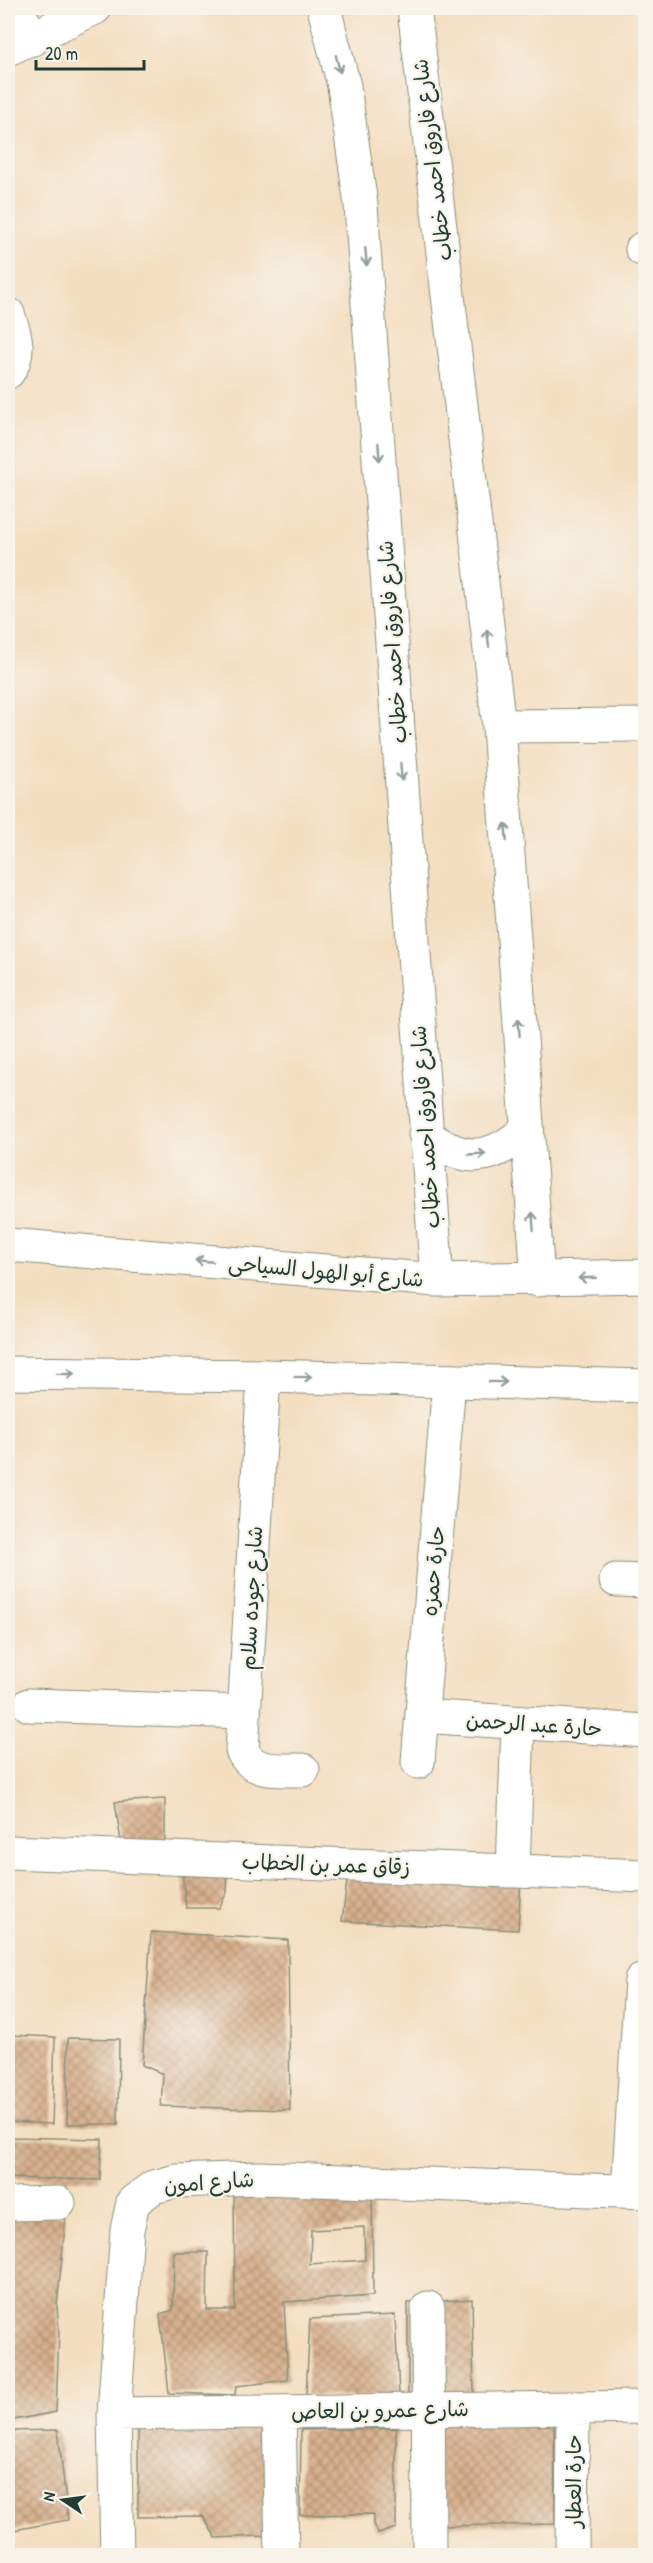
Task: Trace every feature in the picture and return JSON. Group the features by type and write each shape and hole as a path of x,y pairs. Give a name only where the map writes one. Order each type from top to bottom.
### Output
{"street":[{"path":"16,8 20,44 95,8"},
{"name":"شارع فاروق احمد خطاب","path":"324,8 344,86 362,205 425,1134 437,1280"},
{"name":"شارع فاروق احمد خطاب","path":"414,8 498,726 538,1280"},
{"path":"8,314 17,348 10,369"},
{"path":"498,726 645,725"},
{"path":"425,1134 443,1148 466,1155 488,1154 510,1145 526,1130"},
{"name":"شارع أبو الهول السياحى","path":"8,1245 437,1280 538,1280 645,1276"},
{"path":"8,1373 264,1376 645,1386"},
{"name":"شارع جوده سلام","path":"264,1376 242,1750 246,1760 255,1767 303,1770"},
{"name":"حارة حمزه","path":"418,1762 449,1381"},
{"path":"29,1705 244,1712"},
{"name":"حارة عبد الرحمن","path":"422,1716 645,1731"},
{"path":"513,1871 518,1723"},
{"name":"زقاق عمر بن الخطاب","path":"8,1852 645,1876"},
{"path":"637,2191 641,1981"},
{"name":"شارع امون","path":"117,2556 114,2414 127,2230 133,2202 153,2187 177,2181 259,2178 637,2191"},
{"path":"8,2204 59,2203"},
{"path":"428,2308 429,2556"},
{"name":"شارع عمرو بن العاص","path":"114,2414 573,2407 645,2408"},
{"name":"حارة العطار","path":"572,2556 573,2407"},
{"path":"279,2412 282,2556"}],"building":[{"path":"165,1799 165,1844 121,1842 115,1802"},
{"path":"181,1859 228,1864 227,1892 219,1908 186,1908"},
{"path":"349,1865 521,1877 518,1930 342,1921"},
{"path":"151,1932 288,1940 290,2110 161,2106 163,2074 142,2065"},
{"path":"8,2035 55,2037 52,2124 8,2122"},
{"path":"68,2038 119,2039 118,2124 67,2124"},
{"path":"8,2137 102,2139 100,2180 8,2178"},
{"path":"372,2188 373,2296 284,2302 288,2380 236,2386 235,2395 169,2393 160,2314 173,2310 174,2252 208,2252 207,2310 235,2310 234,2192","holes":["364,2227 365,2260 310,2264 311,2230"]},
{"path":"8,2212 66,2216 57,2306 59,2330 56,2412 8,2421"},
{"path":"472,2299 474,2395 408,2394 408,2303"},
{"path":"395,2315 399,2394 353,2397 306,2395 310,2319"},
{"path":"554,2415 555,2524 437,2526 436,2417"},
{"path":"268,2427 266,2536 216,2538 203,2516 138,2517 138,2429"},
{"path":"396,2428 396,2528 378,2534 373,2524 373,2514 300,2515 301,2430"},
{"path":"58,2430 68,2520 8,2531 8,2431"}]}
